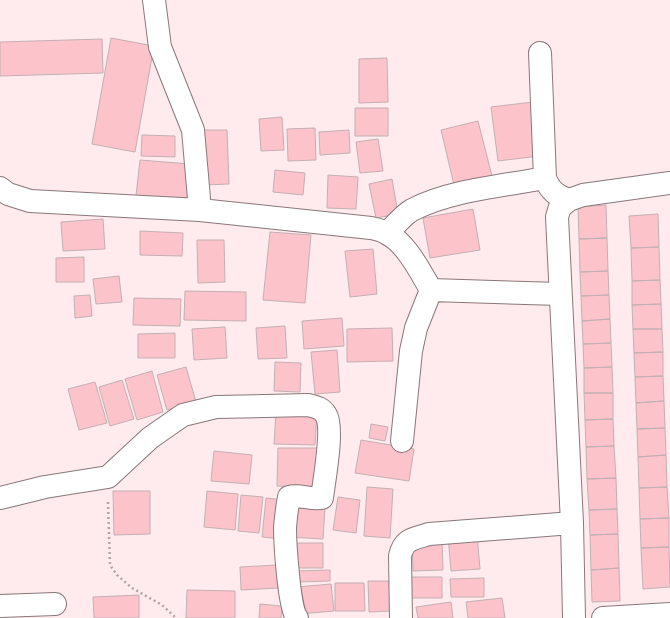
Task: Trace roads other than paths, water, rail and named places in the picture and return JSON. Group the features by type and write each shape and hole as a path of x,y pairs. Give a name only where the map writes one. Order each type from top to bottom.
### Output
{"street":[{"path":"154,0 160,47 193,130 200,210"},
{"path":"540,53 545,178 549,187 558,196 569,200"},
{"path":"387,233 411,211 428,203 459,194 545,178"},
{"path":"574,618 572,523 557,217 560,207 569,200 583,196 670,183"},
{"path":"0,188 8,194 30,201 200,210 371,228 387,233 399,242 413,260 431,290"},
{"path":"431,290 560,294"},
{"path":"402,440 411,351 416,328 431,290"},
{"path":"0,498 45,487 108,477 150,438 183,414 216,407 308,405 319,408 327,416 330,427 322,498 313,500 295,495 289,497 285,527 292,602 294,614 297,618"},
{"path":"401,618 400,556 401,549 407,540 430,534 572,523"},
{"path":"0,606 55,604"},
{"path":"603,618 670,614"}]}
